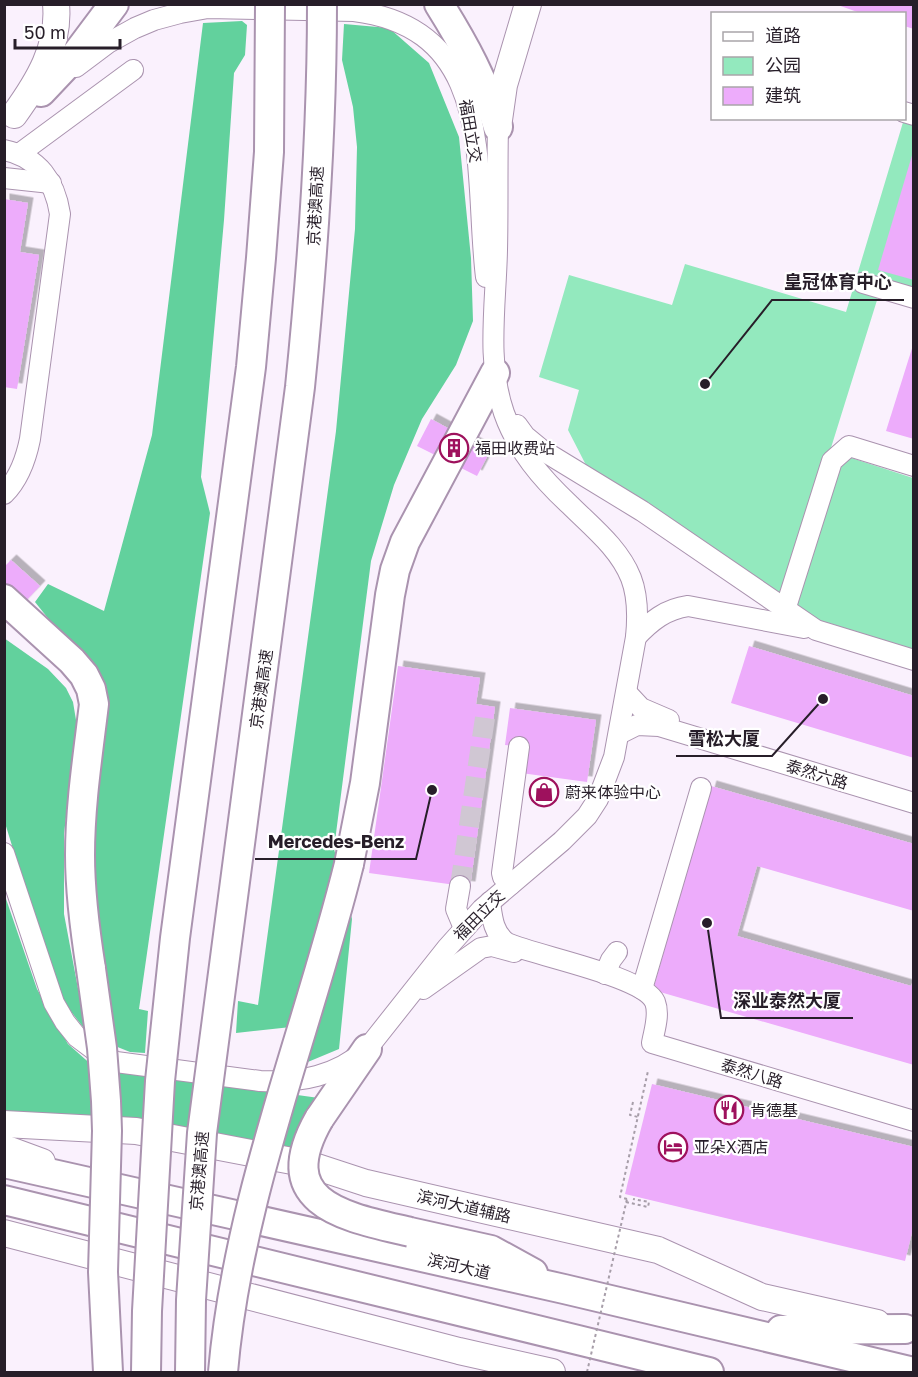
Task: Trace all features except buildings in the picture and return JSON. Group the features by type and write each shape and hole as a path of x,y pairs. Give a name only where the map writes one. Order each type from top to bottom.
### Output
{"highway":[{"path":"41,92 75,56 114,4"},
{"path":"146,1372 152,1198 175,938 251,367 260,269 269,152 270,4"},
{"name":"京港澳高速","path":"190,1372 191,1300 202,1133 304,354 318,166 322,4"},
{"path":"439,4 481,78 498,127"},
{"path":"224,1372 233,1300 256,1187 349,864 365,783 395,570 405,542 498,385"},
{"path":"4,599 72,661 91,688 94,704 80,854 84,925 102,1048 106,1101 103,1272 108,1372"},
{"path":"367,1049 320,1119 309,1140 304,1156 307,1181 313,1193 321,1202 346,1216 491,1250 564,1289"},
{"name":"滨河大道","path":"4,1163 564,1289 914,1372"},
{"path":"4,1200 680,1368 709,1372"},
{"path":"4,1218 115,1226"},
{"path":"739,1331 909,1330"}],"main road":[{"path":"9,119 37,80 53,44 57,30 56,4"},
{"path":"498,127 504,85 528,4"},
{"name":"滨河大道辅路","path":"4,1124 136,1131 308,1164 351,1180 658,1250 762,1297 909,1330"},
{"path":"4,1148 118,1190"},
{"path":"4,1233 465,1362 552,1372"}],"street":[{"name":"福田立交","path":"4,853 54,1003 77,1037 108,1058 116,1062 282,1082 305,1079 340,1068 367,1049 464,928 490,902 562,841 576,820 598,799 607,780 619,734 638,619 631,579 623,561 601,535 550,486 533,465 509,425 498,385 483,250 477,148 469,105 460,81 433,45 416,32 393,20 354,11 208,8 154,20 108,43 41,92 9,119"},
{"path":"12,152 133,70"},
{"name":"福田立交","path":"494,336 498,127"},
{"path":"6,489 23,466 30,439 59,228 58,204 51,183 37,164 12,152"},
{"path":"4,178 51,183"},
{"path":"863,283 914,298"},
{"path":"498,385 517,425 525,436 542,450 642,511 816,630"},
{"path":"785,610 832,460 849,446 914,466"},
{"path":"636,637 657,617 678,607 688,606 816,630 914,660"},
{"name":"泰然六路","path":"627,693 641,708 657,717 914,795"},
{"name":"泰然六路","path":"619,734 637,725 658,726 914,803"},
{"path":"510,885 502,873 519,747"},
{"path":"641,988 700,788"},
{"path":"460,886 456,909 464,928"},
{"path":"490,902 495,930 507,943 630,982 641,988"},
{"path":"404,1003 478,949 488,946 628,987 641,988"},
{"path":"605,974 617,952"},
{"name":"泰然八路","path":"641,988 652,998 656,1007 652,1043 914,1121"}],"path":[{"path":"587,1372 627,1199 620,1197 648,1071"},
{"path":"633,1102 630,1115 638,1117"},
{"path":"626,1202 648,1207 649,1203 633,1199"}],"green space":[{"path":"242,21 247,25 245,55 234,73 224,220 201,477 210,513 139,1009 148,1011 145,1053 130,1052 115,1046 98,932 94,870 95,809 104,733 67,642 35,602 48,584 104,611 152,435 203,23"},
{"path":"344,24 389,28 429,63 459,137 471,258 473,321 456,365 422,419 394,485 371,561 334,849 352,919 339,1049 303,1064 291,1027 236,1033 238,1001 258,1005 336,431 355,229 357,147 353,107 342,60"},
{"path":"904,120 913,121 913,290 883,281 830,451 913,478 913,649 819,620 587,467 568,430 579,390 539,377 569,275 672,305 685,264 846,312"},
{"path":"4,638 48,669 66,688 73,702 77,726 64,834 64,914 86,1031 66,1005 48,962 5,823"},
{"path":"4,893 37,989 68,1044 94,1067 319,1098 295,1155 5,1116"}],"tunnel":[{"path":"460,886 486,711"}],"place":[{"name":"皇冠体育中心","path":"705,384"},
{"name":"福田收费站","path":"454,448"},
{"name":"雪松大厦","path":"823,699"},
{"name":"Mercedes-Benz","path":"432,790"},
{"name":"蔚来体验中心","path":"544,792"},
{"name":"深业泰然大厦","path":"707,923"},
{"name":"肯德基","path":"729,1110"},
{"name":"亚朵X酒店","path":"673,1147"}]}
